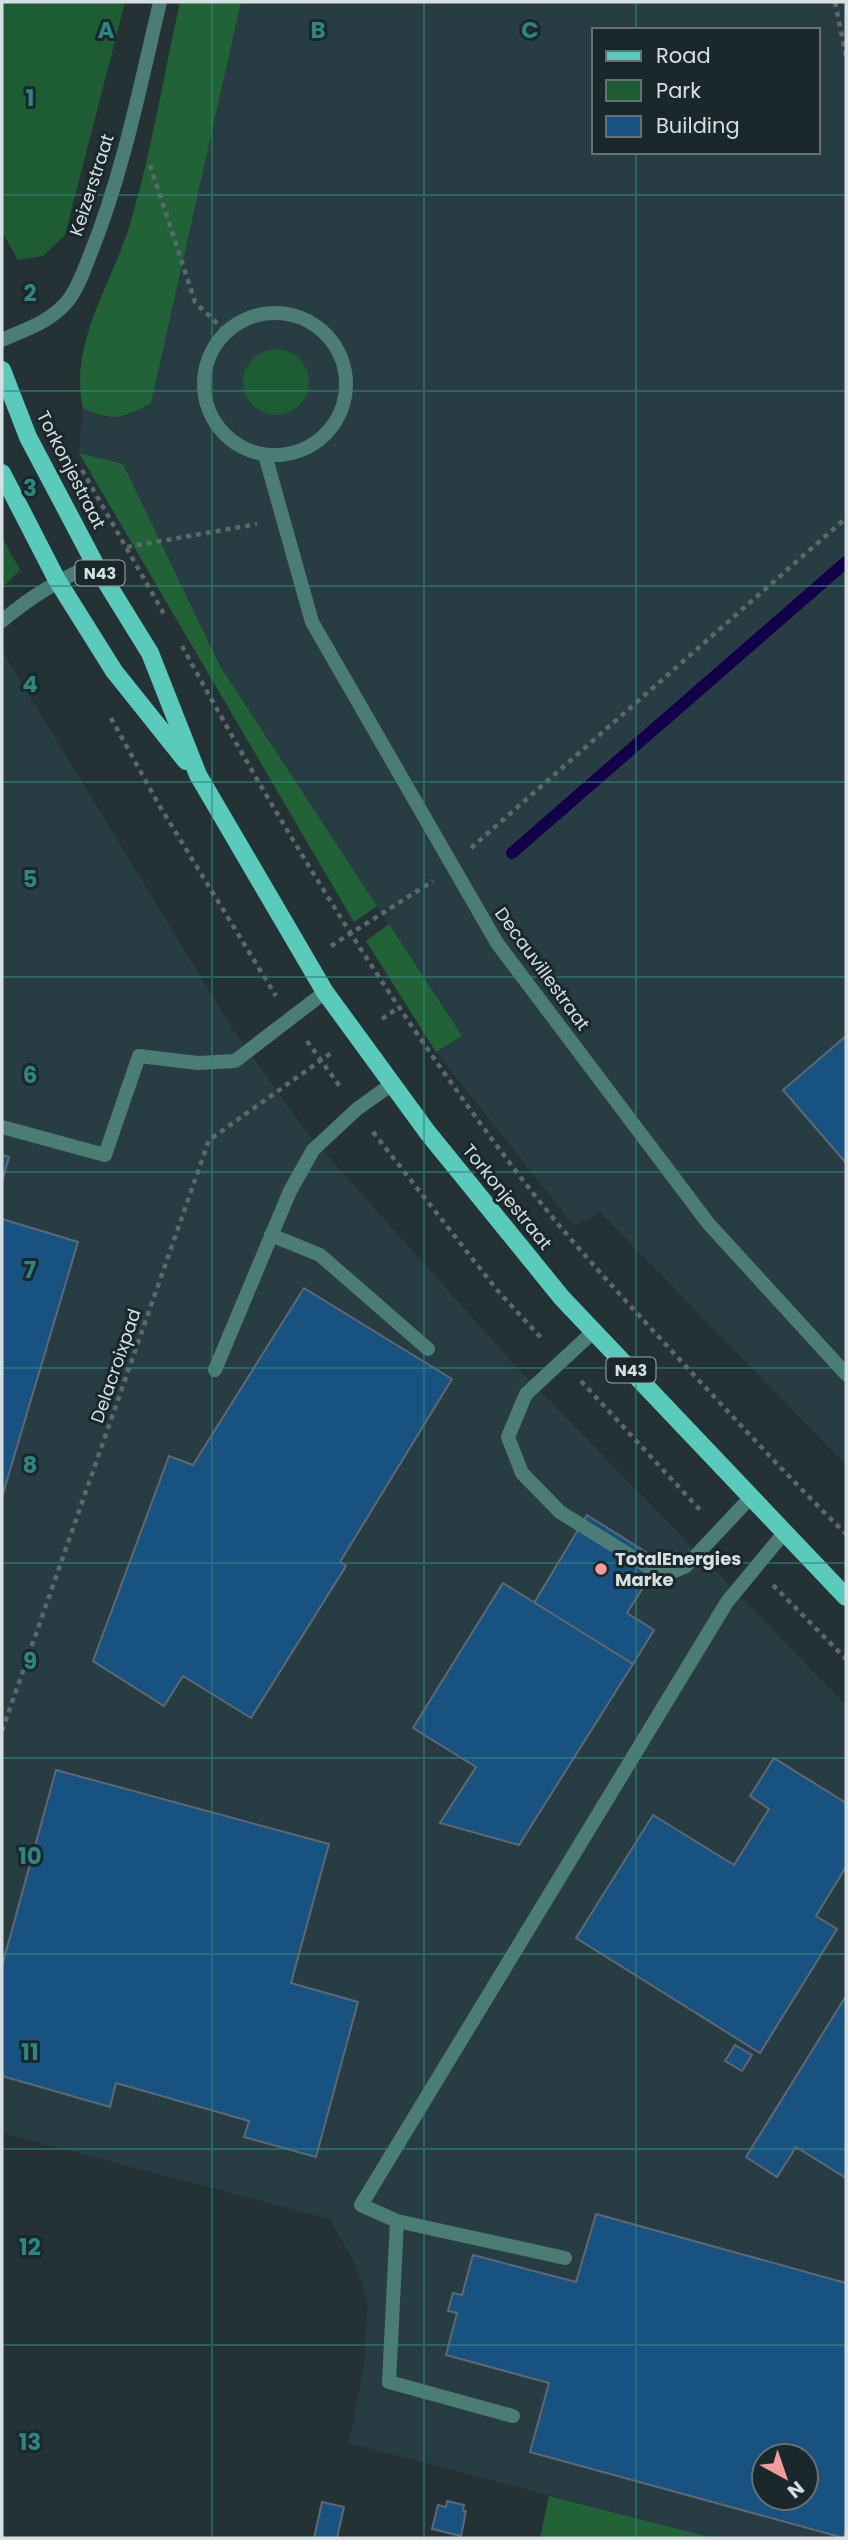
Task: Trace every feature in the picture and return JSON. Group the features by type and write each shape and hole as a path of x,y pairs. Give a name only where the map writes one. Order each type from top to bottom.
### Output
{"main road":[{"name":"Torkonjestraat","path":"2,370 28,437 95,564 150,653 198,775"},
{"name":"Torkonjestraat","path":"2,473 57,580 114,671 198,775 325,992 392,1084 488,1209 594,1331 846,1597"}],"street":[{"name":"Keizerstraat","path":"2,340 48,320 69,301 105,217 127,145 160,2"},
{"path":"270,313 294,315 316,325 333,342 344,364 344,400 329,432 309,447 288,454 265,455 234,442 211,416 205,395 205,372 213,350 226,332 247,319 270,313"},
{"name":"Decauvillestraat","path":"265,455 312,622 497,943 708,1223 846,1374"},
{"path":"2,621 57,580 95,564"},
{"path":"2,1127 105,1156 139,1056 198,1063 235,1062 325,992"},
{"path":"215,1370 290,1191 313,1150 356,1110 392,1084"},
{"path":"271,1235 320,1255 428,1349"},
{"path":"594,1331 526,1394 508,1437 522,1473 560,1512 663,1576 686,1566 751,1497"},
{"path":"565,2258 397,2221 361,2205 727,1602 784,1533"},
{"path":"397,2221 389,2382 513,2416"}],"path":[{"path":"835,2 846,56"},
{"path":"127,145 145,148 195,302 226,332"},
{"path":"451,865 846,518"},
{"path":"127,547 283,519"},
{"path":"106,710 230,924 290,1018"},
{"path":"418,890 352,932 438,1066 532,1192 594,1267 846,1534"},
{"name":"Delacroixpad","path":"2,1731 209,1140 321,1059 290,1018"}],"shaded area":[{"path":"241,2 846,2 846,1465 600,1212 574,1226 436,1052 462,1036 220,666 123,464 79,453 83,408 106,418 128,416 151,402"},
{"path":"2,651 232,1028 307,1133 512,1362 846,1705 846,2538 714,2538 349,2443 364,2365 368,2302 354,2262 330,2219 2,2133"}],"green space":[{"path":"2,2 125,2 65,235 43,256 18,260 2,232"},
{"path":"180,2 241,2 151,403 125,415 110,417 83,408 80,384 82,360 95,313 131,221 152,139"},
{"path":"269,349 283,349 295,354 304,363 309,382 307,395 300,406 283,415 269,415 257,410 248,401 243,389 243,375 248,363 257,354"},
{"path":"79,453 123,464 220,666 377,906 354,922"},
{"path":"2,537 20,570 2,588"},
{"path":"389,924 462,1036 436,1052 366,941"},
{"path":"549,2496 714,2538 540,2538"}],"building":[{"path":"846,1036 846,1163 783,1090"},
{"path":"2,1155 9,1157 2,1182"},
{"path":"2,1219 78,1242 2,1497"},
{"path":"304,1288 452,1379 340,1562 346,1566 251,1718 183,1676 164,1706 93,1661 169,1456 193,1465"},
{"path":"587,1515 660,1561 627,1613 654,1630 633,1664 534,1603"},
{"path":"503,1583 633,1664 519,1845 440,1823 476,1767 413,1728"},
{"path":"774,1758 846,1803 846,1867 816,1916 837,1929 760,2053 576,1938 653,1815 734,1865 769,1809 750,1796"},
{"path":"56,1770 329,1844 291,1983 358,2002 316,2157 244,2137 249,2121 116,2083 110,2107 2,2076 2,1966"},
{"path":"846,1996 846,2178 796,2147 777,2177 746,2157"},
{"path":"735,2045 752,2055 742,2071 725,2061"},
{"path":"596,2214 846,2283 844,2538 530,2452 549,2383 446,2355 457,2313 448,2311 453,2293 462,2295 473,2255 576,2282"},
{"path":"447,2501 464,2505 463,2511 466,2511 461,2536 432,2529 438,2505 446,2507"},
{"path":"322,2502 344,2507 337,2538 314,2538"}],"waterway":[{"path":"512,853 846,562"}],"place":[{"name":"TotalEnergies Marke","path":"601,1569"}]}
